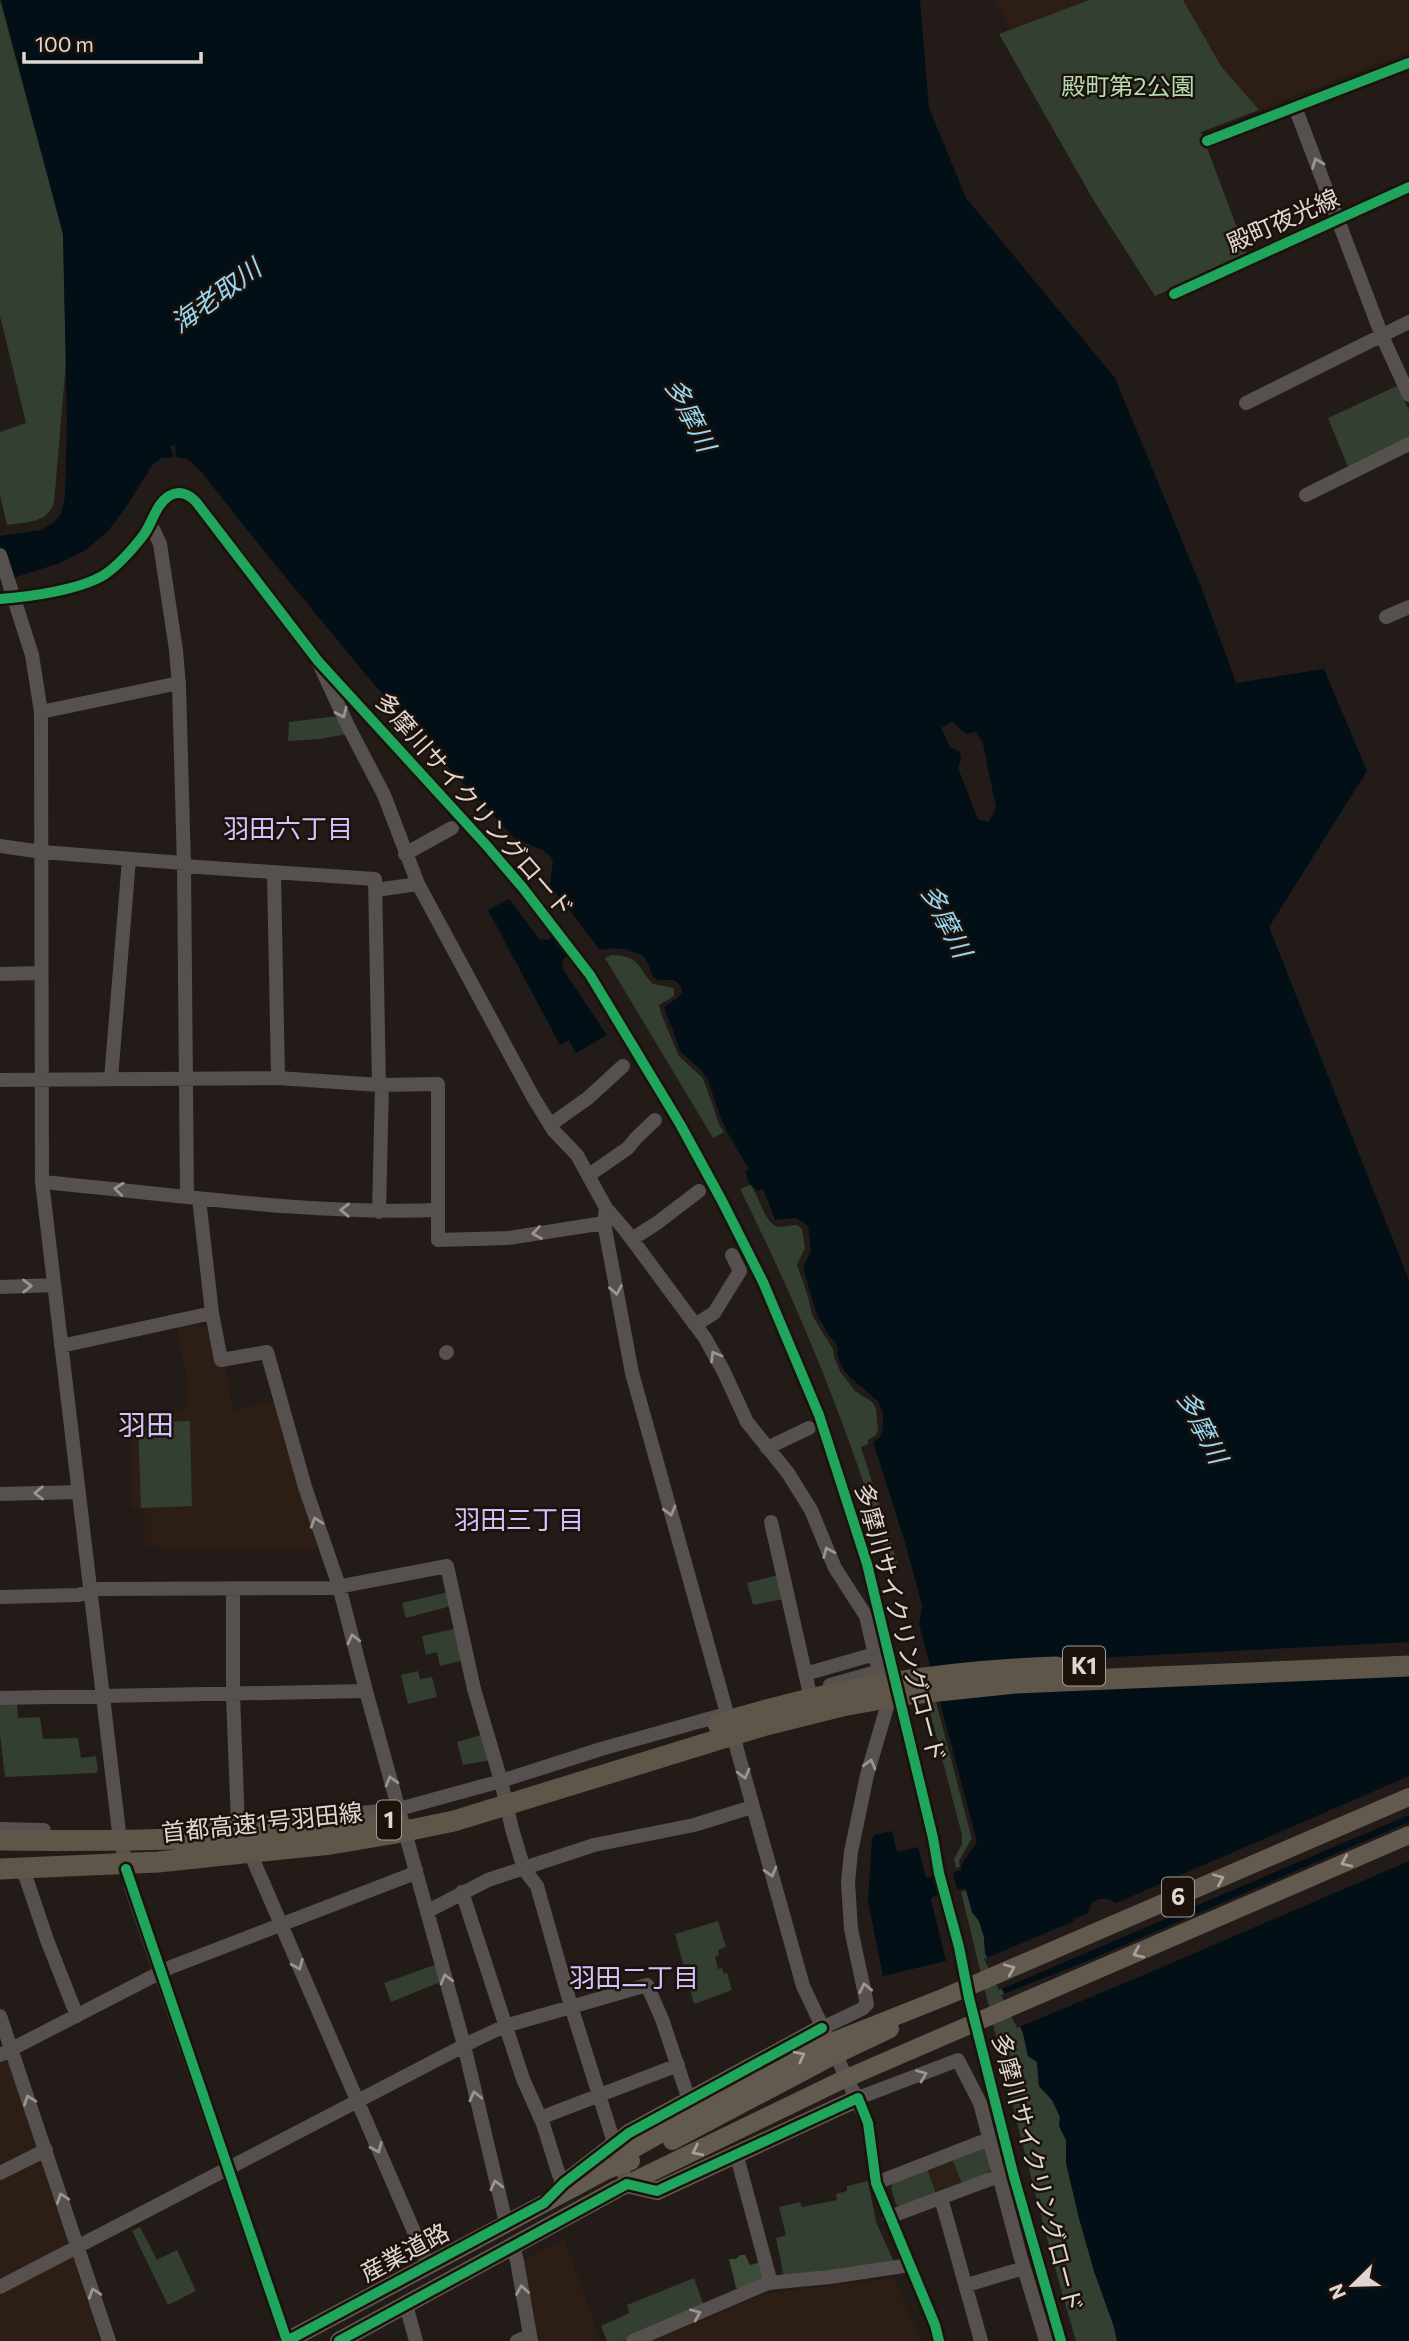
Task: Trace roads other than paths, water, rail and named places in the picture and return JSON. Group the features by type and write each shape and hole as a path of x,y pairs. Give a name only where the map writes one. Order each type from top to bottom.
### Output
{"highway":[{"name":"K1","path":"764,1718 863,1686 950,1673 1409,1651"},
{"name":"K1","path":"764,1718 951,1689 1065,1681 1409,1666"},
{"name":"首都高速1号羽田線","path":"0,1840 86,1841 254,1836 390,1820 451,1807 764,1718"},
{"name":"首都高速1号羽田線","path":"0,1869 87,1866 257,1853 391,1835 466,1817 764,1718"},
{"path":"0,1846 86,1841"},
{"path":"0,1863 87,1866"}],"main road":[{"name":"産業道路","path":"287,2341 620,2163 637,2159 743,2094 920,2014 947,1996 1409,1797"},
{"name":"産業道路","path":"339,2341 627,2184 840,2081 1409,1835"},
{"path":"544,2203 564,2182 614,2143 822,2028"},
{"path":"627,2184 657,2192 858,2098"}],"street":[{"path":"1207,141 1409,63"},
{"path":"1295,107 1381,336 1406,379 1409,395"},
{"name":"殿町夜光線","path":"1174,294 1409,187"},
{"path":"1247,403 1409,322"},
{"path":"1306,495 1409,444"},
{"path":"8,596 51,592 100,577 125,557 161,505 172,495 185,494 197,503 318,661 384,795 418,884 550,1125 577,1155 589,1175 605,1216 632,1373 803,1986 868,2123 876,2183 935,2325 939,2341"},
{"path":"149,526 160,544 178,683 186,1078 193,1198 220,1360 267,1352 305,1487 339,1586 464,2045 506,2224"},
{"path":"0,555 8,596 33,655 41,712 42,1182 118,1832 125,1869 287,2341"},
{"path":"1386,617 1409,607"},
{"path":"41,712 178,683"},
{"path":"405,855 452,828"},
{"path":"0,846 274,873 375,878 381,1085 379,1212"},
{"path":"111,1079 129,859"},
{"path":"274,873 278,1078"},
{"path":"376,890 418,884"},
{"path":"0,974 41,973"},
{"path":"550,1125 587,1098 623,1066"},
{"path":"0,1080 278,1078 381,1085 438,1084 438,1240 508,1238 605,1216"},
{"path":"589,1175 628,1148 655,1120"},
{"path":"42,1182 300,1208 379,1212 438,1210"},
{"path":"632,1239 699,1191"},
{"path":"605,1216 632,1239 695,1325 723,1370 747,1422 788,1473 811,1510 835,1568 866,1616 887,1705 856,1823 848,1882 852,1929 867,2004 822,2028"},
{"path":"695,1325 714,1313 740,1271 732,1255"},
{"path":"0,1287 54,1285"},
{"path":"61,1346 212,1313"},
{"path":"767,1448 809,1428"},
{"path":"0,1494 78,1492"},
{"path":"771,1522 809,1690"},
{"path":"0,1597 78,1595 89,1590 339,1586 447,1566 474,1689 524,1869 537,1886 597,2094 627,2184"},
{"path":"233,1589 233,1695 238,1825 428,2264"},
{"path":"805,1674 875,1654"},
{"path":"0,1829 118,1832 238,1825 399,1809 880,1671"},
{"path":"0,1698 366,1691"},
{"path":"0,1876 125,1869 251,1857 407,1836 609,1783 735,1742 887,1705"},
{"path":"428,1911 488,1880 594,1845 694,1825 752,1807"},
{"path":"6,2052 160,1973 416,1870"},
{"path":"25,1875 77,2016"},
{"path":"462,1892 523,2078 564,2182"},
{"path":"0,2287 464,2045 505,2026 647,1985 662,2019 689,2100"},
{"path":"0,2016 6,2052 46,2150 109,2341"},
{"path":"858,2098 958,2060 980,2104 1046,2341"},
{"path":"540,2118 678,2065"},
{"path":"876,2183 989,2138"},
{"path":"0,2173 46,2150"},
{"path":"736,2153 771,2283"},
{"path":"889,2217 999,2176"},
{"path":"941,2198 981,2341"},
{"path":"513,2246 526,2339"},
{"path":"633,2341 771,2283 910,2265"},
{"path":"967,2285 1024,2268"},
{"path":"406,2305 416,2341"}],"water":[{"path":"1,0 920,0 929,108 966,198 1115,378 1202,589 1236,683 1324,669 1367,771 1269,927 1409,1280 1409,2341 1117,2341 1079,2218 1066,2163 1066,2140 1059,2126 1060,2117 1052,2100 1039,2086 1037,2062 1028,2056 1023,2033 985,1953 984,1937 979,1921 972,1912 966,1889 957,1889 953,1873 961,1870 961,1865 976,1841 919,1624 922,1605 873,1442 882,1433 882,1414 875,1400 843,1369 836,1343 818,1317 803,1267 811,1251 808,1226 797,1218 775,1220 763,1189 757,1191 748,1181 745,1171 749,1169 723,1125 708,1080 680,1051 664,1007 682,992 677,982 653,977 648,963 626,949 600,950 550,885 553,861 550,856 514,838 421,737 371,681 199,469 187,459 176,457 175,445 170,446 174,457 161,458 153,464 108,531 86,550 57,564 0,582 0,536 41,530 53,523 61,514 65,496 67,421 63,234","holes":["952,721 966,734 976,732 983,744 996,807 989,822 978,819 958,768 960,752 950,747 941,728"]},
{"path":"509,899 539,939 548,940 561,930 576,949 563,960 562,968 607,1035 576,1053 569,1040 560,1045 488,910"},
{"path":"892,1831 897,1852 918,1847 926,1878 944,1874 949,1892 932,1897 931,1900 946,1961 883,1976 868,1901 872,1839 874,1835"}],"district":[{"name":"羽田六丁目","path":"288,829"},
{"name":"羽田","path":"146,1425"},
{"name":"羽田三丁目","path":"519,1520"},
{"name":"羽田二丁目","path":"634,1978"}],"park label":[{"name":"殿町第2公園","path":"1128,87"}],"water label":[{"name":"海老取川","path":"216,296"},
{"name":"多摩川","path":"690,415"},
{"name":"多摩川","path":"946,921"},
{"name":"多摩川","path":"1202,1427"}]}
